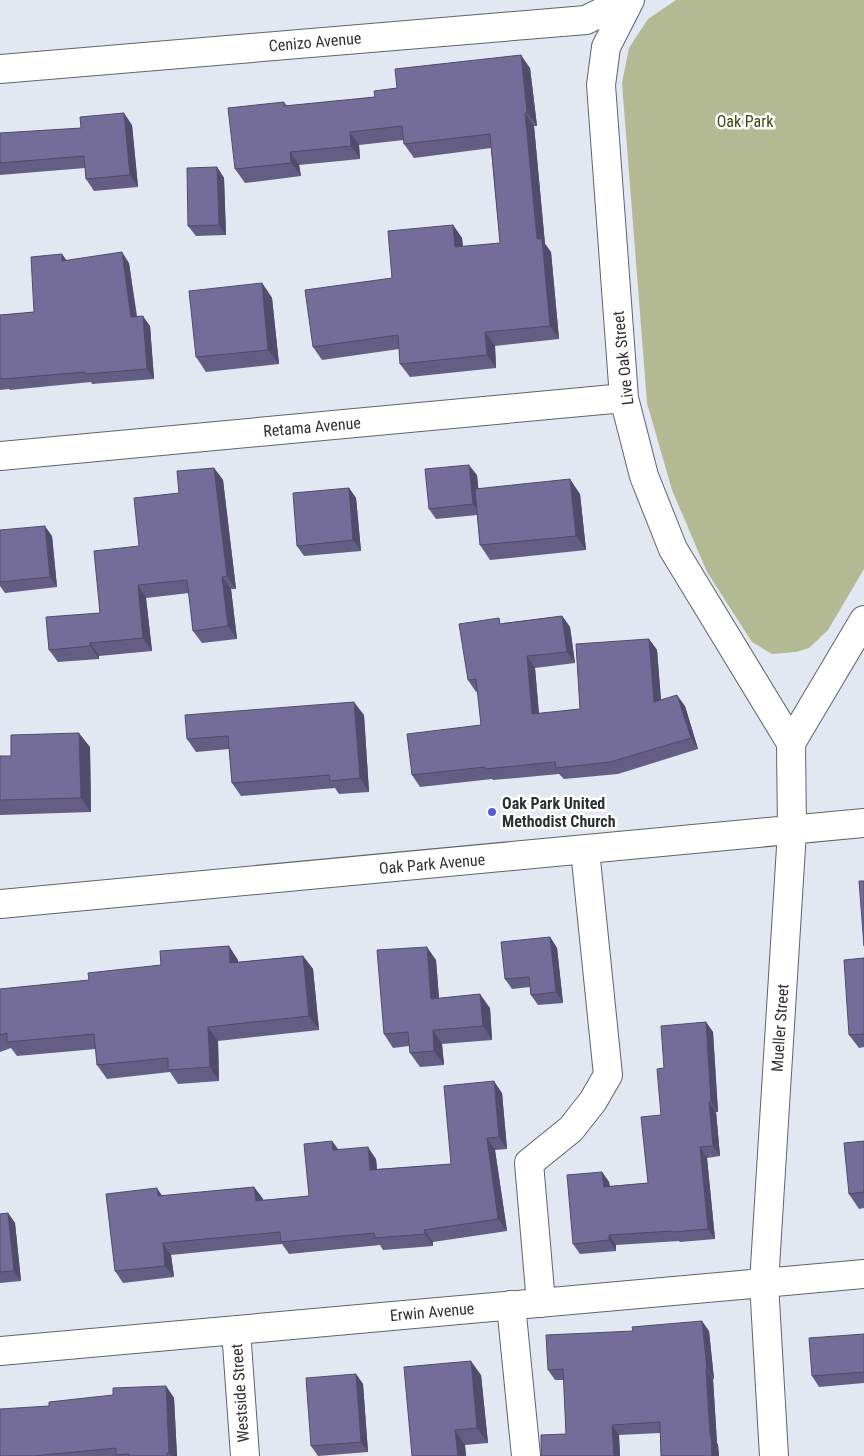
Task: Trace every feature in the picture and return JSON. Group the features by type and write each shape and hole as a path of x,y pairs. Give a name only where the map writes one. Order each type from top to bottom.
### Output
{"street":[{"name":"Cenizo Avenue","path":"0,69 586,20 626,0"},
{"name":"Live Oak Street","path":"630,0 606,47 601,85 624,398 644,476 673,548 791,743"},
{"name":"Retama Avenue","path":"0,456 624,398"},
{"path":"791,743 864,620"},
{"name":"Mueller Street","path":"774,1456 764,1283 792,831 791,743"},
{"name":"Oak Park Avenue","path":"0,904 864,823"},
{"path":"541,1303 529,1163 571,1129 593,1101 608,1074 585,850"},
{"name":"Erwin Avenue","path":"0,1351 864,1274"},
{"path":"511,1305 526,1456"},
{"name":"Westside Street","path":"236,1330 245,1456"}],"green space":[{"name":"Oak Park","path":"676,0 864,0 864,569 828,630 809,648 796,652 772,654 752,642 707,572 672,490 647,403 622,83 629,48 648,19"}],"building":[{"path":"521,55 537,239 542,239 550,326 485,332 487,355 400,364 398,335 313,347 305,290 392,278 388,231 453,225 455,247 500,243 490,134 404,144 402,126 350,132 351,146 290,152 291,163 235,169 228,108 284,102 284,106 375,97 374,91 397,88 395,69"},
{"path":"124,113 130,175 86,179 84,156 0,163 0,133 81,128 80,117"},
{"path":"217,167 219,225 188,226 187,168"},
{"path":"122,252 131,317 143,316 147,369 0,379 0,315 34,312 31,257 62,254 62,261"},
{"path":"262,283 268,350 196,357 189,291"},
{"path":"469,465 473,504 429,509 425,469"},
{"path":"214,468 227,576 222,577 228,626 193,631 187,580 138,585 143,638 90,643 90,646 49,650 46,617 100,613 94,551 139,546 134,498 179,493 177,471"},
{"path":"570,479 576,536 480,545 475,489"},
{"path":"349,488 353,540 297,546 293,493"},
{"path":"45,526 50,577 0,582 0,530"},
{"path":"562,616 567,652 527,656 532,714 580,709 576,644 649,639 654,702 677,695 691,738 610,762 556,768 555,762 412,775 407,734 481,725 476,679 468,680 459,624 499,618 500,624"},
{"path":"354,702 360,778 330,781 329,775 232,783 228,736 187,739 185,715"},
{"path":"79,733 81,798 0,800 0,756 11,756 11,735"},
{"path":"859,881 864,881 864,946"},
{"path":"550,937 556,992 531,995 529,977 505,979 501,942"},
{"path":"229,946 230,963 303,956 309,1016 208,1027 210,1067 168,1070 168,1058 97,1065 94,1034 7,1042 7,1033 0,1035 0,989 89,980 88,973 161,965 160,951"},
{"path":"427,947 431,999 480,994 483,1026 433,1030 434,1051 410,1053 408,1032 384,1034 377,950"},
{"path":"864,958 864,1034 849,1035 844,960"},
{"path":"706,1022 711,1102 709,1102 713,1146 700,1147 708,1229 609,1235 609,1240 573,1244 567,1175 602,1172 604,1187 648,1183 641,1117 661,1115 657,1069 664,1068 661,1026"},
{"path":"494,1081 499,1137 487,1138 498,1219 424,1230 425,1234 375,1238 374,1233 281,1242 280,1232 163,1243 165,1266 115,1271 106,1194 157,1188 158,1196 254,1187 256,1201 309,1196 304,1144 332,1141 333,1150 368,1147 370,1170 451,1164 444,1086"},
{"path":"864,1141 864,1192 849,1194 844,1143"},
{"path":"8,1213 14,1271 0,1272 0,1214"},
{"path":"702,1321 712,1456 661,1456 660,1422 612,1425 614,1456 541,1456 541,1435 566,1434 563,1369 548,1370 546,1335 633,1331 632,1327"},
{"path":"864,1334 864,1372 812,1376 809,1338"},
{"path":"471,1361 477,1428 455,1430 458,1456 412,1456 404,1367"},
{"path":"356,1374 361,1442 311,1446 306,1378"},
{"path":"166,1386 169,1453 167,1453 167,1456 116,1455 116,1448 33,1456 0,1456 0,1409 49,1406 49,1402 113,1395 113,1388"}],"place":[{"name":"Oak Park United Methodist Church","path":"492,812"}]}
